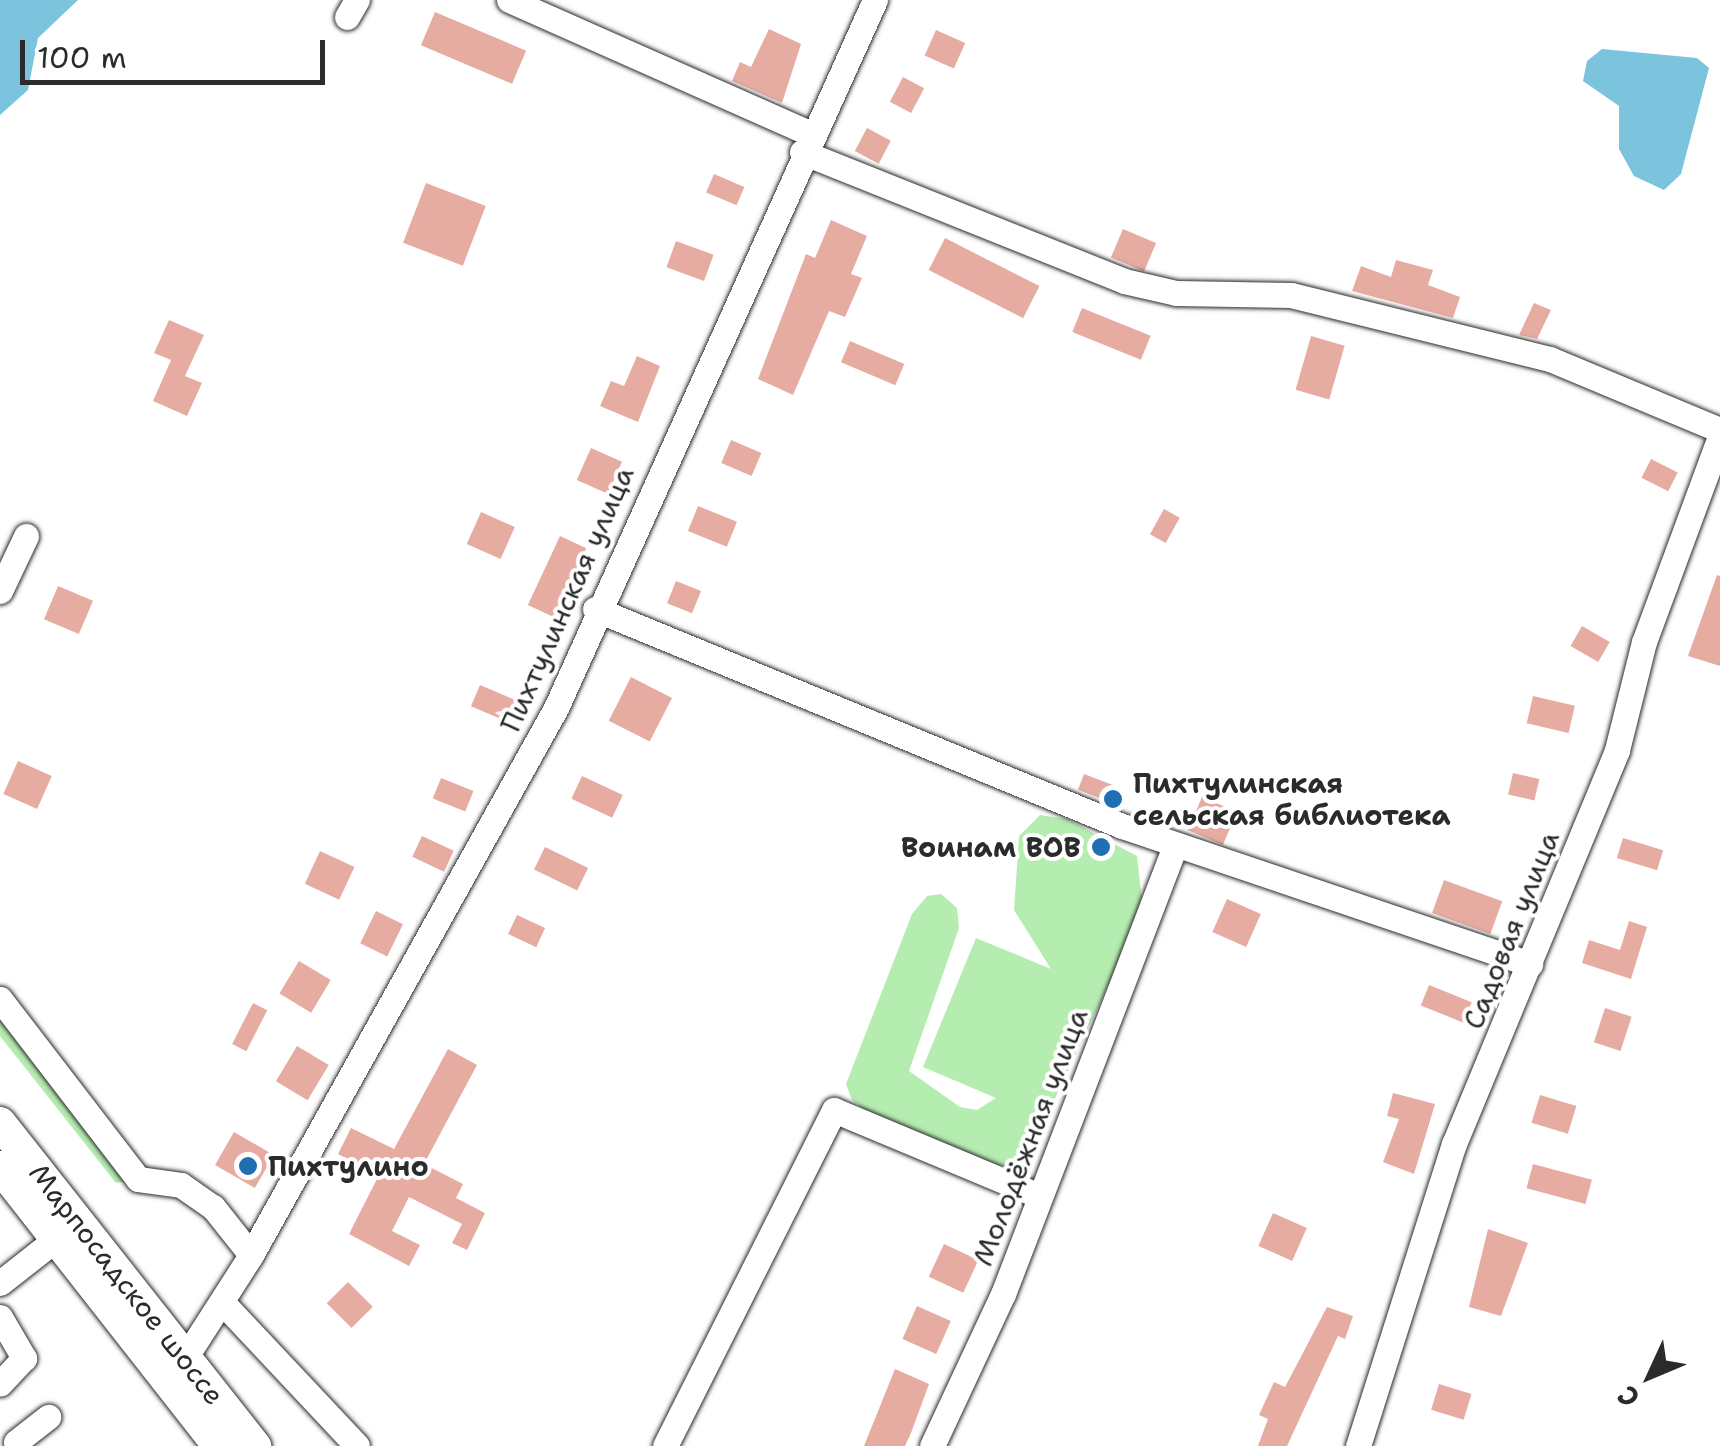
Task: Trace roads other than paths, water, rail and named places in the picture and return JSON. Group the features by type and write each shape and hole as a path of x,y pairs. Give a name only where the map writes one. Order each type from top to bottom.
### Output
{"main road":[{"name":"Марпосадское шоссе","path":"0,1122 255,1446"},
{"name":"Марпосадское шоссе","path":"0,1167 219,1446"}],"street":[{"path":"508,0 806,142 1124,280 1176,293 1291,295 1550,359 1720,433"},
{"name":"Пихтулинская улица","path":"185,1358 251,1255 556,708 595,609 806,142 876,0"},
{"name":"Садовая улица","path":"1358,1446 1454,1144 1617,750 1644,642 1720,433"},
{"path":"0,591 26,536"},
{"path":"595,609 1175,846 1530,964"},
{"name":"Молодёжная улица","path":"932,1446 1004,1294 1038,1195 1175,846"},
{"path":"0,999 138,1179 181,1185 213,1206 251,1255"},
{"path":"665,1446 834,1110 1038,1195"},
{"path":"0,1283 56,1239"},
{"path":"222,1302 357,1446"},
{"path":"0,1317 24,1358 0,1384"},
{"path":"12,1436 48,1417"}],"water":[{"path":"0,0 78,0 38,38 28,90 0,115"},
{"path":"1602,49 1697,58 1709,68 1681,174 1664,190 1634,176 1619,149 1619,106 1583,81 1587,61"}],"place":[{"name":"Пихтулинская сельская библиотека","path":"1113,799"},
{"name":"Воинам ВОВ","path":"1101,847"},
{"name":"Пихтулино","path":"248,1166"}]}
